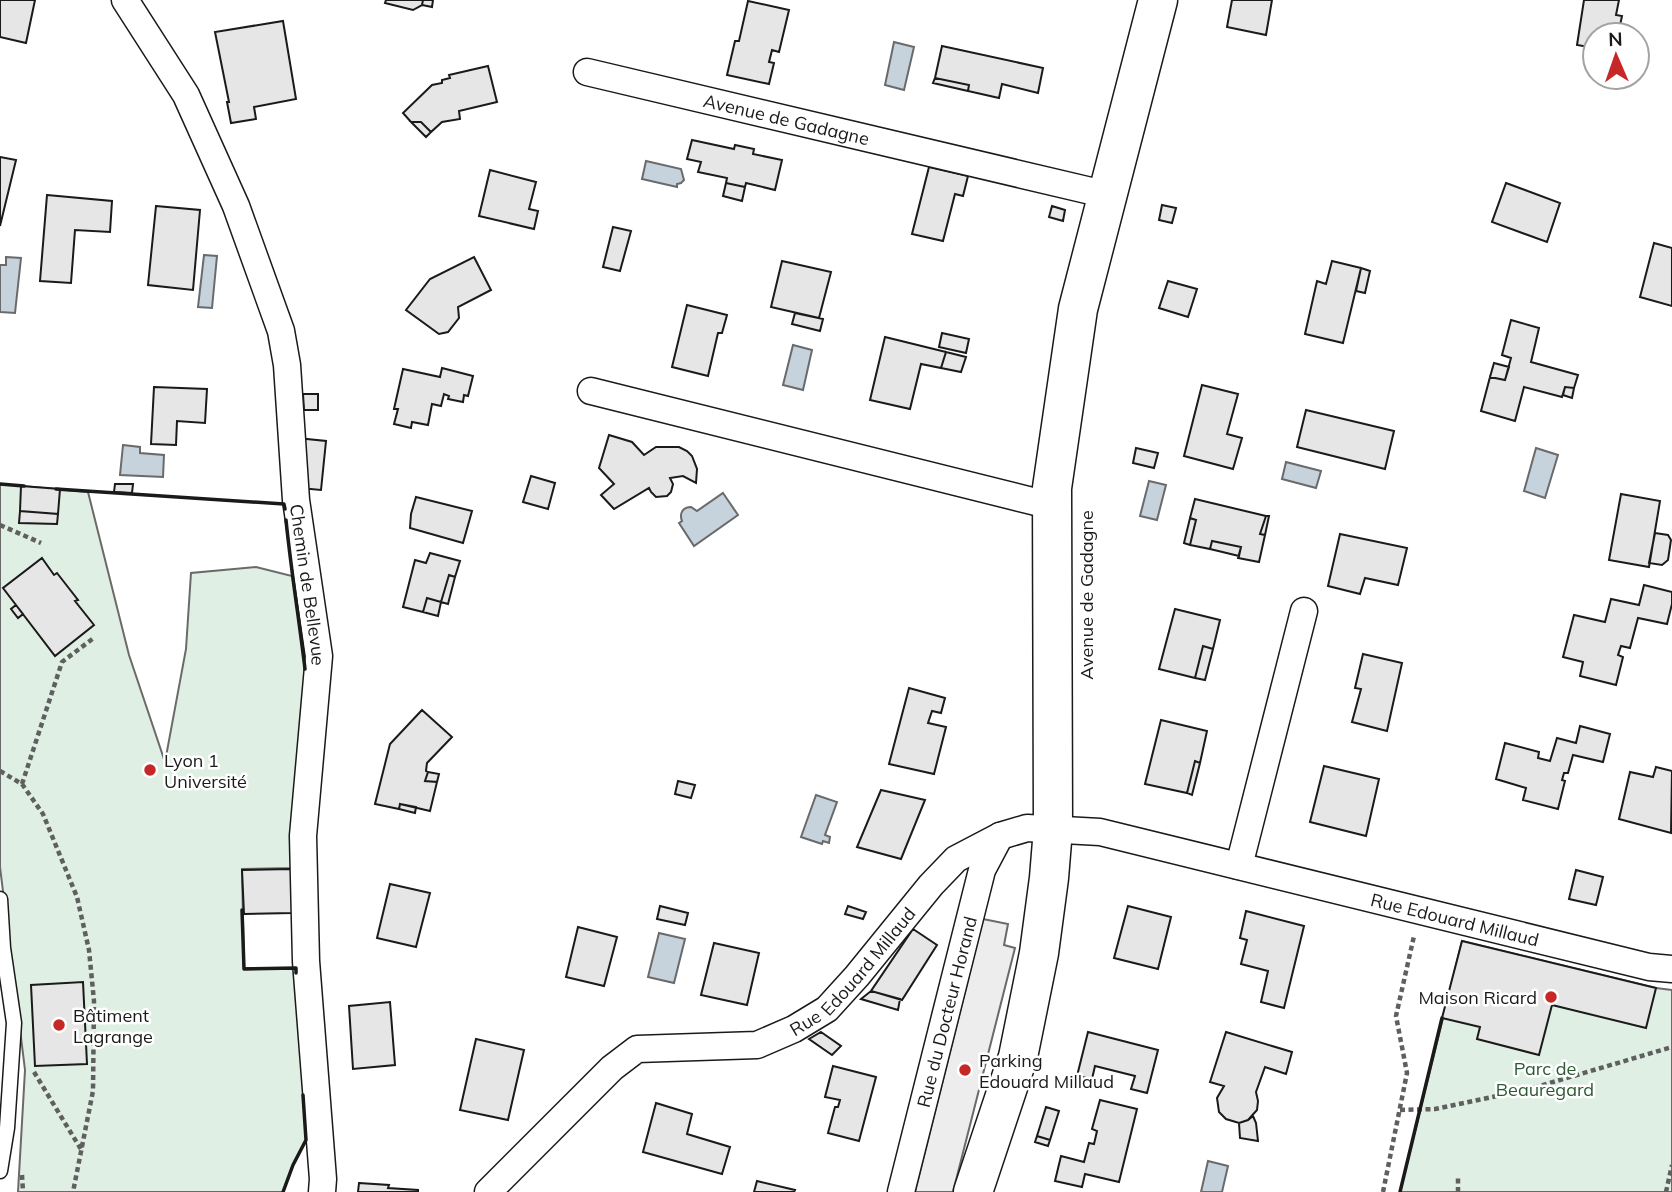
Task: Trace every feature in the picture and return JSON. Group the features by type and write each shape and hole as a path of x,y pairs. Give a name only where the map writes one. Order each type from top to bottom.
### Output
{"main road":[{"name":"Avenue de Gadagne","path":"973,1192 1018,1057 1039,953 1049,878 1053,829 1052,488 1078,309 1158,0"}],"street":[{"name":"Chemin de Bellevue","path":"125,0 186,95 236,206 281,331 287,365 296,500 319,656 303,836 315,1187"},
{"name":"Avenue de Gadagne","path":"587,72 1108,194"},
{"name":"Avenue de Gadagne","path":"591,391 1052,506"},
{"path":"1239,866 1304,611"},
{"name":"Rue Edouard Millaud","path":"488,1192 612,1068 637,1049 757,1045 794,1029 827,1009 858,976 930,885 956,859 1000,836 1027,828 1100,832 1649,967 1672,969"},
{"name":"Rue du Docteur Horand","path":"901,1192 982,870 1000,836"}],"lane":[{"path":"0,899 2,948 14,1023 7,1128 0,1171"}],"path":[{"path":"0,525 41,543"},
{"path":"22,784 62,662 95,637"},
{"path":"0,771 22,784 43,814 77,897 89,950 94,1001 93,1091 73,1192"},
{"path":"1383,1192 1408,1073 1396,1016 1420,909"},
{"path":"13,1047 31,1067 82,1152"},
{"path":"1400,1110 1436,1109 1526,1090 1672,1047"},
{"path":"1666,1192 1672,1165"},
{"path":"1458,1176 1458,1192"}],"green space":[{"name":"Lyon 1 Université","path":"0,484 88,492 129,655 165,762 186,649 191,573 256,567 292,576 306,673 295,868 242,869 244,968 296,968 306,1140 283,1192 18,1192 25,1070 0,867"},
{"name":"Parc de Beauregard","path":"1462,941 1672,990 1672,1192 1400,1192"}],"shaded area":[{"path":"894,42 914,47 904,90 885,85"},
{"path":"646,161 681,169 684,180 677,184 677,187 642,179"},
{"path":"204,255 217,256 212,308 198,307"},
{"path":"6,257 21,258 15,313 0,312 0,265 6,265"},
{"path":"793,345 812,350 803,390 783,385"},
{"path":"123,445 140,447 140,453 164,455 163,477 120,475"},
{"path":"1536,448 1558,455 1545,498 1524,491"},
{"path":"1286,462 1321,471 1316,488 1282,479"},
{"path":"1149,481 1166,485 1157,520 1140,516"},
{"path":"723,493 738,515 694,546 679,523 682,521 682,511 691,507 697,511"},
{"path":"816,795 837,802 825,835 830,837 829,843 823,841 822,844 801,837"},
{"name":"Parking Edouard Millaud","path":"983,919 1008,924 1004,945 1015,948 953,1192 915,1192"},
{"path":"659,933 685,939 674,983 648,977"},
{"path":"1208,1161 1228,1166 1222,1192 1201,1192"}],"building":[{"path":"0,0 35,0 26,43 0,37"},
{"path":"386,0 423,0 422,5 413,10 385,3"},
{"path":"423,0 433,0 432,7 422,5"},
{"path":"1232,0 1272,0 1266,35 1227,27"},
{"path":"1584,0 1619,0 1616,15 1622,16 1621,21 1581,21 1581,46 1577,45"},
{"path":"748,1 789,10 779,52 772,50 769,62 774,63 769,84 727,75 735,41 739,41"},
{"path":"283,21 296,99 254,107 256,119 231,123 215,32"},
{"path":"942,46 1043,68 1038,93 1002,84 999,98 968,91 969,85 935,78"},
{"path":"488,66 497,102 459,111 460,119 442,122 431,132 421,122 411,122 403,113 432,85 442,83 442,80 450,78 449,75"},
{"path":"935,78 969,85 968,91 933,83"},
{"path":"411,122 421,122 431,132 426,137"},
{"path":"692,140 734,149 735,145 754,149 753,154 782,160 775,190 746,183 745,187 726,183 727,178 698,172 701,162 687,159"},
{"path":"0,157 16,160 0,226"},
{"path":"929,167 968,176 963,196 955,194 943,241 912,234"},
{"path":"490,170 536,182 529,209 538,211 534,229 479,216"},
{"path":"726,183 745,187 742,201 723,196"},
{"path":"1506,183 1560,203 1547,242 1492,222"},
{"path":"47,195 112,201 110,232 75,230 71,283 40,281"},
{"path":"1162,205 1176,208 1172,223 1159,220"},
{"path":"156,206 200,210 193,290 148,285"},
{"path":"1052,206 1065,210 1063,221 1049,217"},
{"path":"613,227 631,231 620,271 603,267"},
{"path":"1654,243 1672,248 1672,306 1640,297"},
{"path":"474,257 491,290 458,307 459,318 448,332 439,334 406,310 430,279"},
{"path":"782,261 831,272 819,318 771,307"},
{"path":"1332,261 1361,268 1343,343 1305,334 1317,281 1326,284"},
{"path":"1361,268 1370,271 1365,293 1356,291"},
{"path":"1168,281 1197,289 1188,317 1159,308"},
{"path":"687,305 727,315 722,333 718,333 708,376 672,367"},
{"path":"795,313 823,319 820,331 792,324"},
{"path":"1511,320 1539,328 1531,362 1578,375 1574,388 1565,387 1562,397 1524,387 1515,421 1481,411 1490,377 1505,380 1511,358 1502,355"},
{"path":"942,333 969,339 966,353 939,347"},
{"path":"885,337 946,352 941,368 921,364 910,409 870,400"},
{"path":"946,352 966,357 961,372 941,368"},
{"path":"1494,363 1509,367 1505,380 1490,377"},
{"path":"442,368 473,376 468,396 464,395 463,402 448,399 449,396 444,394 441,406 432,404 428,425 412,422 411,428 394,424 398,409 394,409 403,369 440,377"},
{"path":"1202,385 1238,394 1227,434 1242,438 1233,469 1184,456"},
{"path":"154,387 207,389 205,423 177,421 176,445 151,444"},
{"path":"1565,387 1574,388 1572,398 1563,395"},
{"path":"303,394 318,394 318,410 304,410"},
{"path":"1306,410 1394,431 1385,469 1297,447"},
{"path":"609,435 632,442 644,455 656,447 679,447 687,451 697,469 696,483 683,476 670,478 673,484 667,496 656,497 649,488 614,509 601,495 614,484 599,468"},
{"path":"297,438 326,441 321,490 300,488"},
{"path":"1136,448 1158,453 1154,468 1133,463"},
{"path":"531,476 555,483 548,509 523,502"},
{"path":"115,484 133,484 132,493 114,492"},
{"path":"21,486 60,489 58,514 20,511"},
{"path":"1621,494 1660,501 1649,567 1609,560"},
{"path":"416,497 472,511 463,543 410,528"},
{"path":"1195,499 1266,516 1260,534 1265,535 1259,562 1238,558 1241,547 1212,541 1210,549 1190,545 1196,520 1190,518"},
{"path":"20,511 58,514 57,524 19,523"},
{"path":"1266,516 1269,516 1265,535 1260,534"},
{"path":"1190,518 1196,520 1190,545 1184,543"},
{"path":"1655,533 1668,535 1671,540 1668,560 1662,565 1649,563"},
{"path":"1340,534 1407,548 1398,585 1365,578 1360,594 1328,586"},
{"path":"1212,541 1241,547 1239,556 1210,549"},
{"path":"430,553 460,561 455,577 449,575 441,602 427,598 423,612 403,607 415,560 426,563"},
{"path":"42,558 78,600 75,601 94,625 55,656 3,588"},
{"path":"449,575 455,577 448,604 441,602"},
{"path":"1644,585 1672,592 1667,624 1638,618 1630,648 1621,646 1618,655 1623,657 1616,685 1580,676 1583,662 1563,657 1574,615 1605,622 1611,599 1639,605"},
{"path":"427,598 441,602 438,616 423,612"},
{"path":"16,605 23,614 18,618 11,609"},
{"path":"1175,609 1220,620 1213,649 1203,646 1195,678 1159,669"},
{"path":"1203,646 1213,649 1205,680 1195,678"},
{"path":"1363,654 1402,663 1387,731 1352,722 1361,689 1355,688"},
{"path":"909,688 945,698 941,713 932,711 928,723 946,727 934,774 889,764"},
{"path":"422,710 452,737 427,763 425,781 437,782 430,811 400,804 399,809 375,804 390,744"},
{"path":"1161,720 1207,731 1200,763 1195,761 1187,793 1145,784"},
{"path":"1580,726 1610,734 1603,762 1573,755 1568,773 1564,773 1562,780 1565,781 1558,809 1523,800 1526,788 1496,779 1505,743 1539,752 1538,758 1550,761 1557,738 1576,743"},
{"path":"1195,761 1200,763 1192,795 1187,793"},
{"path":"1324,766 1379,779 1366,836 1310,822"},
{"path":"1656,767 1672,771 1671,833 1619,819 1630,772 1653,777"},
{"path":"428,772 439,774 437,782 425,781"},
{"path":"678,781 695,785 691,798 675,794"},
{"path":"881,790 925,800 901,859 857,847"},
{"path":"400,804 416,807 415,813 399,809"},
{"path":"292,869 292,913 244,914 242,870"},
{"path":"1576,870 1603,877 1596,905 1569,899"},
{"path":"390,884 430,893 416,947 377,938"},
{"path":"660,906 688,913 685,925 657,919"},
{"path":"848,906 866,912 863,919 845,914"},
{"path":"1128,906 1171,917 1158,969 1114,958"},
{"path":"1246,911 1304,926 1284,1008 1261,1002 1268,971 1241,964 1247,940 1240,938"},
{"path":"578,927 617,937 604,986 566,977"},
{"path":"913,929 937,945 902,1000 871,991"},
{"name":"Maison Ricard","path":"1462,941 1656,988 1646,1028 1552,1005 1539,1055 1477,1039 1480,1027 1442,1018"},
{"path":"714,943 759,953 747,1005 701,995"},
{"name":"Bâtiment Lagrange","path":"83,982 87,1064 35,1066 31,985"},
{"path":"871,991 900,999 898,1010 861,999"},
{"path":"390,1002 395,1065 353,1069 349,1006"},
{"path":"821,1032 841,1046 832,1055 809,1039"},
{"path":"1088,1032 1158,1050 1147,1093 1131,1089 1135,1076 1095,1066 1092,1079 1077,1076"},
{"path":"1226,1032 1292,1052 1286,1074 1265,1067 1256,1092 1257,1110 1248,1120 1239,1123 1226,1119 1219,1112 1217,1098 1224,1086 1210,1082"},
{"path":"476,1039 524,1050 508,1120 460,1110"},
{"path":"833,1066 876,1077 859,1141 828,1133 835,1107 838,1107 840,1100 825,1097"},
{"path":"1100,1100 1137,1109 1119,1182 1085,1174 1082,1187 1055,1181 1061,1156 1084,1162 1089,1143 1094,1144 1097,1131 1092,1129"},
{"path":"656,1103 692,1114 687,1134 730,1147 722,1174 643,1152"},
{"path":"1046,1107 1059,1111 1050,1140 1037,1136"},
{"path":"1253,1116 1258,1141 1240,1138 1239,1123"},
{"path":"1037,1136 1050,1140 1048,1146 1035,1142"},
{"path":"757,1181 795,1190 754,1192"},
{"path":"359,1183 389,1185 388,1188 418,1192 358,1192"}],"wall":[{"path":"0,484 24,486"},
{"path":"56,489 284,504 285,509"},
{"path":"286,520 305,669"},
{"path":"242,910 244,969 296,968 296,973"},
{"path":"1400,1192 1442,1018"},
{"path":"283,1192 306,1140 303,1095"}],"place":[{"name":"Lyon 1 Université","path":"150,770"},
{"name":"Maison Ricard","path":"1551,997"},
{"name":"Bâtiment Lagrange","path":"59,1025"},
{"name":"Parking Edouard Millaud","path":"965,1070"}]}
